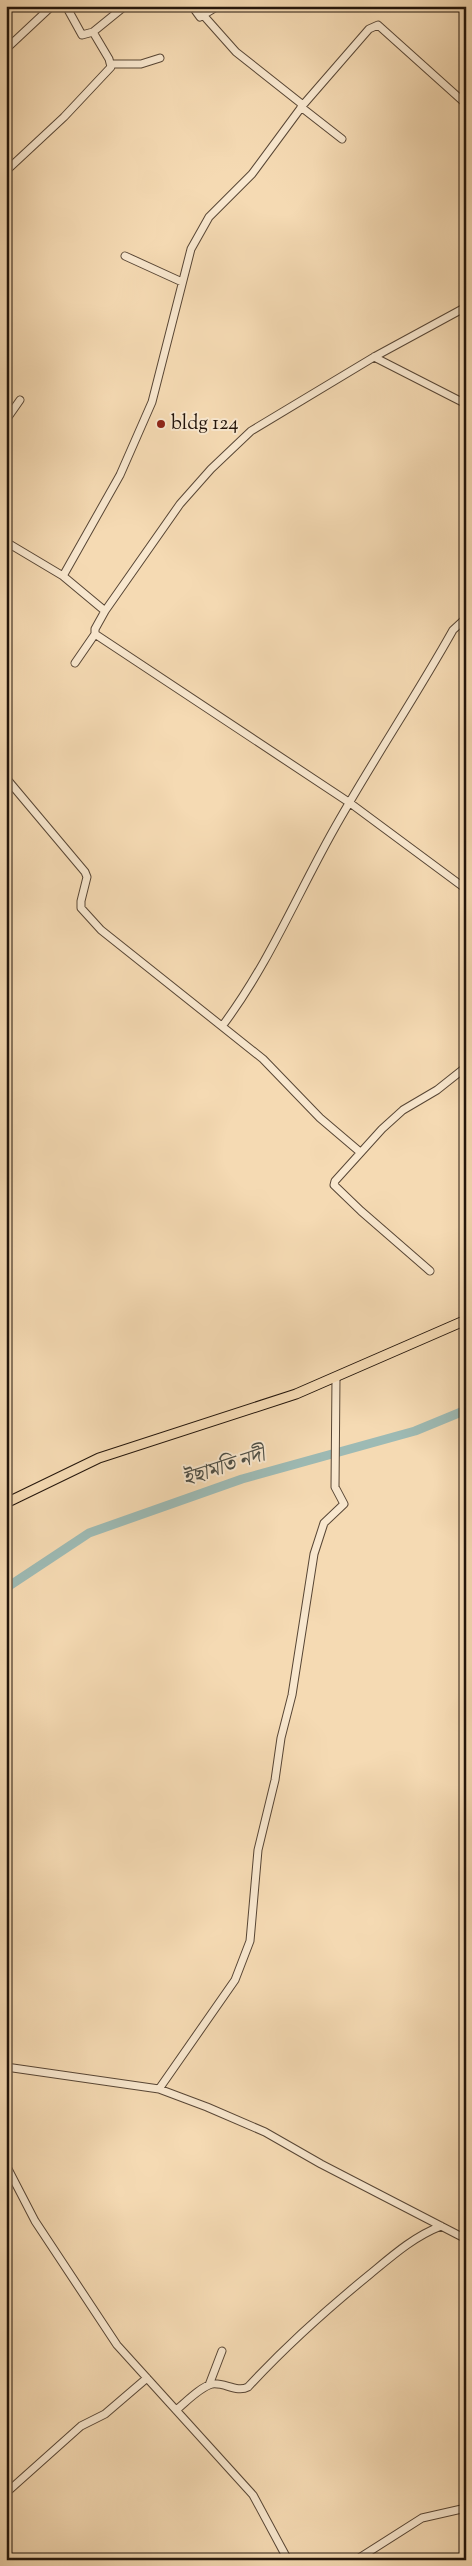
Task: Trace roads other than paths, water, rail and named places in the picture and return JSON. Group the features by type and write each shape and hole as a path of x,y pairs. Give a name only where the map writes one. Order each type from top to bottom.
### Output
{"main road":[{"path":"6,1503 99,1458 258,1407 336,1378 466,1320"}],"street":[{"path":"6,49 52,6"},
{"path":"66,6 82,35 93,32 125,6"},
{"path":"192,6 198,16 204,16 218,6"},
{"path":"204,16 236,52 342,140"},
{"path":"64,576 120,475 152,402 191,250 205,222 216,208 252,174 302,106 369,28 378,25 466,104"},
{"path":"93,32 112,64"},
{"path":"112,64 141,64 160,58"},
{"path":"6,171 64,117 109,71 112,64"},
{"path":"125,256 182,282"},
{"path":"75,663 95,634 95,628 105,611 180,504 228,453 263,422 374,357 466,307"},
{"path":"374,357 466,404"},
{"path":"6,419 20,400"},
{"path":"6,542 64,576 105,611"},
{"path":"223,1025 249,991 350,803 453,630 466,618"},
{"path":"95,634 350,803 466,888"},
{"path":"6,778 85,872 87,877 80,901 84,913 112,940 223,1025 263,1059 320,1118 360,1152"},
{"path":"430,1272 360,1211 334,1184 360,1152 404,1110 437,1090 466,1067"},
{"path":"159,2089 235,1980 250,1940 258,1850 275,1780 281,1738 292,1695 314,1554 324,1523 344,1504 335,1487 336,1378"},
{"path":"6,2067 159,2089 265,2132 466,2239"},
{"path":"6,2165 35,2221 117,2345 253,2494 288,2560"},
{"path":"176,2410 209,2385 214,2384 240,2389 248,2387 296,2336 358,2284 417,2236 441,2226"},
{"path":"209,2385 222,2351"},
{"path":"6,2493 81,2426 105,2414 147,2378"},
{"path":"356,2560 422,2518 466,2508"}],"waterway":[{"name":"ইছামতি নদী","path":"6,1588 89,1533 242,1479 415,1431 466,1410"}],"place":[{"name":"bldg 124","path":"161,424"}]}
